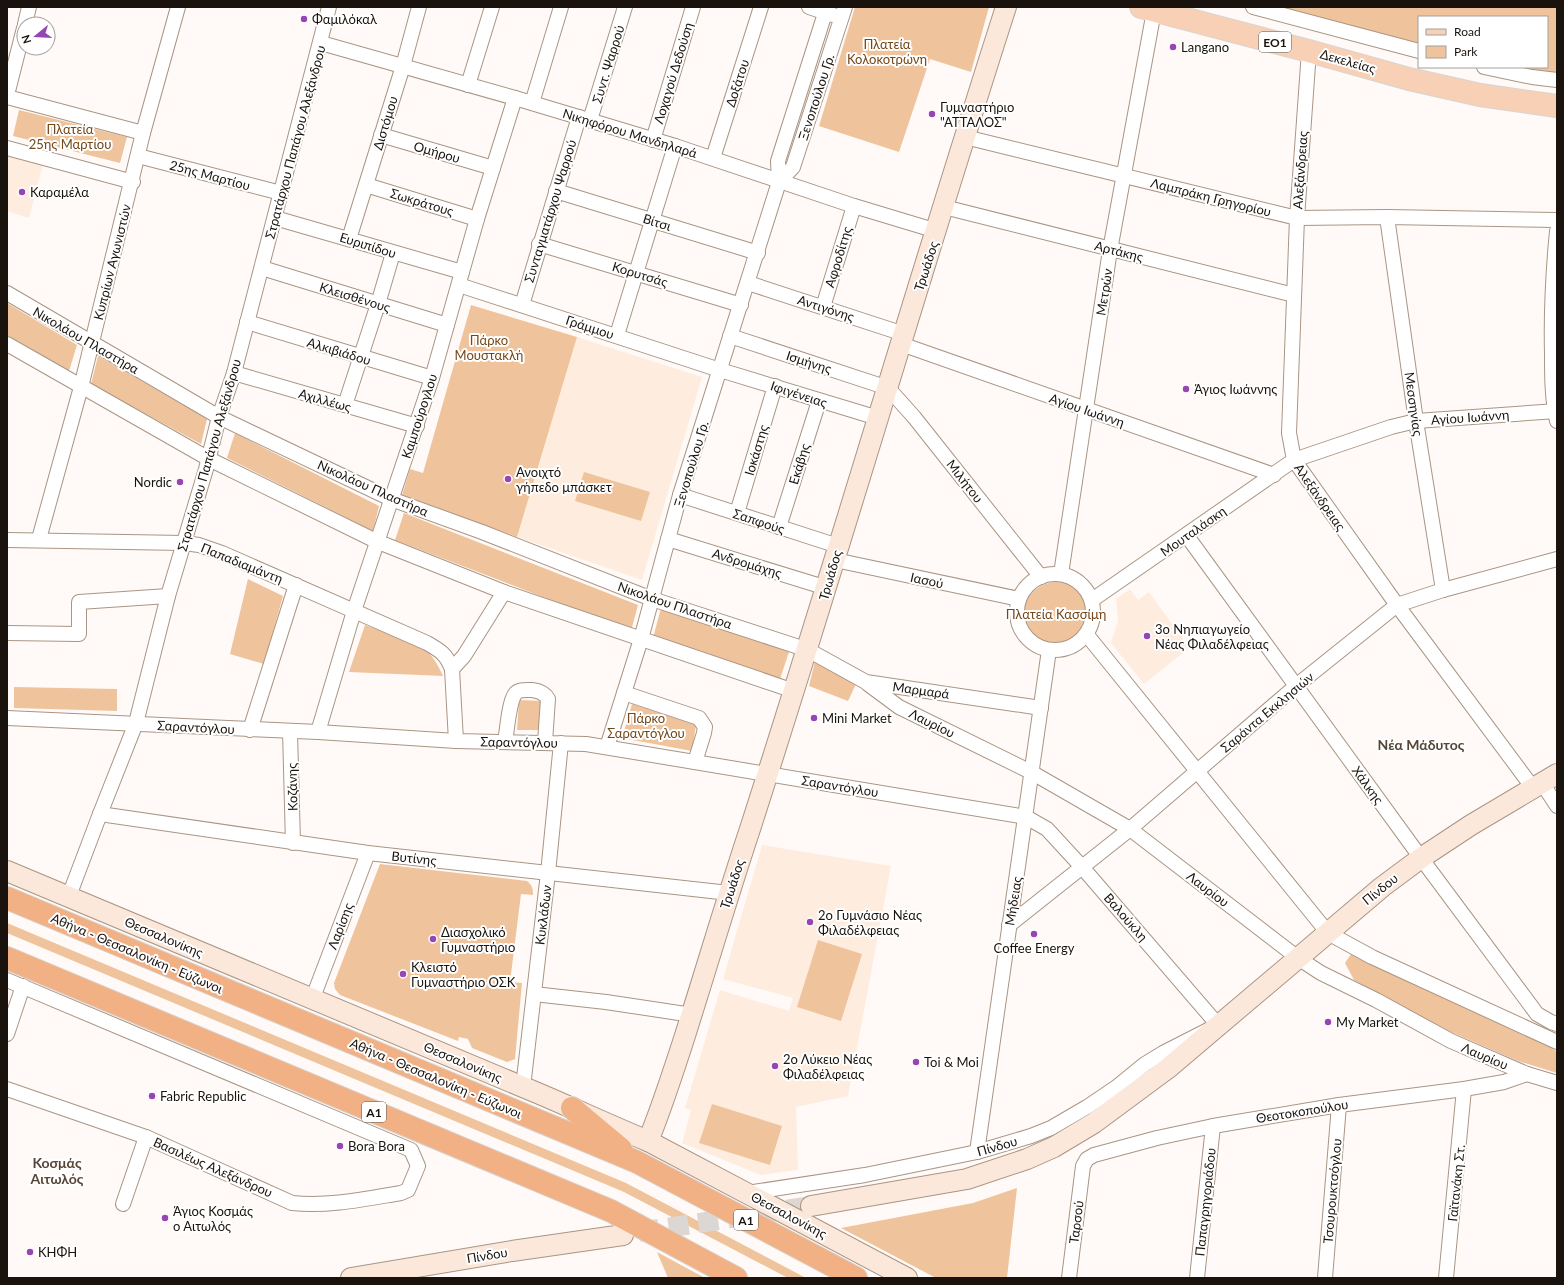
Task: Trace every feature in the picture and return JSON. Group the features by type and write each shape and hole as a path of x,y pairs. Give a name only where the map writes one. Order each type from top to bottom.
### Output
{"highway":[{"name":"Αθήνα - Θεσσαλονίκη - Εύζωνοι","path":"7,898 637,1162 856,1278"},
{"name":"Α1","path":"7,958 611,1211 736,1278"},
{"path":"572,1108 637,1162"}],"main road":[{"name":"Δεκελείας","path":"1147,9 1309,51 1409,79 1480,95 1557,106"}],"street":[{"name":"Κυπρίων Αγωνιστών","path":"40,539 81,387 143,133 178,7"},
{"name":"Στρατάρχου Παπάγου Αλεξάνδρου","path":"69,896 136,723 168,596 219,418 234,373 330,7"},
{"name":"Διστόμου","path":"349,240 403,66 419,7"},
{"path":"468,85 492,7"},
{"path":"532,103 561,7"},
{"name":"Συντ. Ψαρρού","path":"585,119 625,7"},
{"name":"Λοχαγού Δεδούση","path":"653,140 693,7"},
{"name":"Δοξάτου","path":"713,158 761,7"},
{"path":"809,7 843,13"},
{"name":"Τρωάδος","path":"648,1141 657,1121 692,1015 729,893 808,650 902,339 1006,7"},
{"path":"1253,7 1418,51"},
{"name":"Μετρών","path":"1061,574 1110,250 1123,175 1147,9"},
{"name":"Ξενoπούλου Γρ.","path":"607,747 652,599 680,495 780,182 778,160 826,10"},
{"name":"Ξενoπούλου Γρ.","path":"780,182 793,167 843,13"},
{"name":"Νικηφόρου Μανδηλαρά","path":"321,43 515,98 675,146 780,182 937,231"},
{"name":"Αλεξάνδρειας","path":"1309,51 1297,218 1294,294 1289,433 1294,460 1396,606 1544,782 1557,806"},
{"path":"17,56 7,96 143,133"},
{"path":"1489,68 1532,77 1557,80"},
{"name":"Καμπούρογλου","path":"318,732 376,542 432,378 477,219 515,98"},
{"name":"Συνταγματάρχου Ψαρρού","path":"522,305 556,191 585,119"},
{"name":"Ομήρου","path":"381,136 493,168"},
{"name":"Λαμπράκη Γρηγορίου","path":"965,136 1297,218 1387,217 1557,220"},
{"path":"617,336 675,146"},
{"path":"7,148 132,182"},
{"name":"25ης Μαρτίου","path":"138,156 281,193"},
{"name":"Σωκράτους","path":"366,185 477,219"},
{"name":"Βίτσι","path":"556,191 758,253"},
{"name":"Αφροδίτης","path":"823,307 854,206"},
{"name":"Αρτάκης","path":"944,207 1110,250 1294,294"},
{"name":"Μεσσηνίας","path":"1387,217 1442,590"},
{"name":"Ευριπίδου","path":"275,218 393,253 460,279"},
{"path":"1556,414 1551,324 1553,271 1557,231"},
{"name":"Κορυτσάς","path":"539,244 741,305"},
{"path":"344,406 378,304 393,253"},
{"name":"Κλεισθένους","path":"262,268 447,325"},
{"name":"Γράμμου","path":"460,279 522,305 720,370"},
{"name":"Αντιγόνης","path":"748,283 823,307 902,339"},
{"name":"Νικολάου Πλαστήρα","path":"7,293 219,418 391,499 482,532 652,599 808,650"},
{"name":"Αλκιβιάδου","path":"247,322 432,378"},
{"name":"Ισμήνης","path":"730,336 888,388"},
{"name":"Αγίου Ιωάννη","path":"902,339 1086,409 1274,475"},
{"path":"7,344 208,459 376,542 504,592 794,691"},
{"name":"Ιφιγένειας","path":"720,370 878,418"},
{"name":"Αχιλλέως","path":"234,373 416,426"},
{"name":"Ιοκάστης","path":"737,514 775,386"},
{"name":"Μιλήτου","path":"888,388 914,417 1041,577"},
{"name":"Εκάβης","path":"780,527 819,401"},
{"name":"Αγίου Ιωάννη","path":"1294,460 1391,427 1416,421 1556,414"},
{"name":"Μουταλάσκη","path":"1092,600 1187,536 1294,460"},
{"name":"Σαπφούς","path":"680,495 780,527 837,553"},
{"name":"Χάλκης","path":"1187,536 1421,858 1537,1014 1557,1024"},
{"name":"Παπαδιαμάντη","path":"7,540 40,539 184,543 199,545 222,553 433,646 443,653 448,659 452,669 456,741"},
{"name":"Ανδρομάχης","path":"668,539 827,588"},
{"name":"Ιασού","path":"837,553 1019,599"},
{"name":"Σαράντα Εκκλησιών","path":"1009,925 1130,829 1296,686 1396,606 1442,590 1557,559"},
{"path":"1051,574 1061,574 1071,577 1080,583 1087,591 1092,600 1094,612 1092,624 1087,634 1079,642 1070,648 1049,650 1036,646 1026,637 1020,625 1017,612 1019,599 1024,590 1032,582 1051,574"},
{"path":"250,730 296,585"},
{"path":"452,669 464,656 504,592"},
{"path":"7,633 79,634 79,602 168,596"},
{"path":"1087,634 1328,933 1372,957 1557,1042"},
{"name":"Μαρμαρά","path":"808,650 866,682 1041,708"},
{"name":"Μήδειας","path":"976,1152 1026,817 1049,650"},
{"name":"Λαυρίου","path":"866,682 899,706 1031,772 1130,829 1298,958 1322,973 1376,1000 1450,1041 1527,1074 1557,1083"},
{"path":"505,742 512,700 515,693 521,690 542,692 548,699 545,742"},
{"path":"624,694 699,718 704,727 704,733 695,762"},
{"name":"Σαραντόγλου","path":"7,718 318,732 456,741 545,742 607,747 1026,817"},
{"name":"Κοζάνης","path":"290,731 293,843"},
{"name":"Κυκλάδων","path":"522,1087 548,873 561,743"},
{"name":"Πίνδου","path":"811,1206 967,1179 1044,1153 1094,1123 1167,1069 1382,887 1421,858 1471,825 1544,782"},
{"name":"Βυτίνης","path":"100,814 368,853 729,893"},
{"name":"Βαλούκλη","path":"1026,817 1047,829 1082,867 1218,1025"},
{"name":"Λαρίσης","path":"312,1000 368,853"},
{"name":"Θεσσαλονίκης","path":"7,871 572,1108 614,1128 648,1141 907,1278"},
{"path":"7,980 23,986 7,1034"},
{"name":"Βασιλέως Αλεξάνδρου","path":"7,1089 146,1137 292,1203 324,1204 401,1193 408,1190 418,1166 411,1150 23,986"},
{"path":"534,994 606,1002 692,1015"},
{"name":"Πίνδου","path":"747,1193 865,1175 976,1152 1031,1136 1051,1128 1093,1103 1118,1086 1145,1064 1163,1053 1218,1025"},
{"name":"Θεοτοκοπούλου","path":"1083,1166 1088,1159 1094,1155 1157,1138 1213,1126 1339,1105 1464,1089 1504,1082 1527,1074"},
{"name":"Γαϊτανάκη Στ.","path":"1446,1278 1464,1089"},
{"name":"Τσουρουκτσόγλου","path":"1325,1278 1339,1105"},
{"name":"Παπαγρηγοριάδου","path":"1197,1278 1213,1126"},
{"path":"123,1204 146,1137"},
{"name":"Ταρσού","path":"1069,1278 1083,1166"},
{"name":"Πίνδου","path":"358,1277 623,1235"},
{"path":"398,1278 421,1266"}],"shaded area":[{"name":"Καραμέλα","path":"7,155 43,165 29,218 7,211"},
{"path":"577,337 702,377 642,580 517,537"},
{"name":"3ο Νηπιαγωγείο Νέας Φιλαδέλφειας","path":"1130,589 1138,600 1149,592 1189,648 1144,684 1111,643 1118,620 1116,599"},
{"path":"762,845 891,866 848,1096 796,1107 798,1170 761,1175 682,1143 691,1110 685,1108 720,990 789,1011 793,998 723,979"}],"green space":[{"name":"Πλατεία Κολοκοτρώνη","path":"855,7 989,7 971,72 930,59 899,152 819,126"},
{"path":"1275,7 1557,7 1557,73 1517,68 1548,68 1548,16 1418,16 1418,46"},
{"name":"Πλατεία 25ης Μαρτίου","path":"19,110 127,137 120,163 13,136"},
{"path":"7,303 77,345 69,371 7,335"},
{"name":"Πάρκο Μουστακλή","path":"471,305 577,337 517,537 402,495 410,469 423,473"},
{"path":"98,356 207,419 201,444 91,384"},
{"path":"235,433 379,506 373,531 227,458"},
{"path":"584,472 650,492 641,521 575,501"},
{"path":"404,513 638,605 631,631 395,540"},
{"path":"248,579 283,596 264,664 230,654"},
{"name":"Πλατεία Κασσίμη","path":"1050,582 1062,582 1079,591 1086,602 1088,614 1086,626 1079,637 1062,646 1050,646 1038,641 1029,632 1024,620 1024,608 1029,596 1038,587"},
{"path":"661,608 789,652 780,679 653,638"},
{"path":"365,625 405,640 426,650 436,662 443,676 349,672"},
{"path":"815,661 856,684 848,701 809,686"},
{"path":"14,687 117,689 117,711 14,708"},
{"path":"519,700 543,701 539,730 517,730"},
{"name":"Πάρκο Σαραντόγλου","path":"632,704 696,725 692,751 622,738"},
{"name":"Διασχολικό Γυμναστήριο","path":"380,864 527,881 531,885 533,895 521,894 510,982 522,983 515,1059 507,1062 472,1048 468,1039 459,1037 458,1041 340,995 335,989 334,983"},
{"path":"7,923 626,1183 806,1278 788,1278 624,1192 7,933"},
{"path":"818,940 862,954 841,1021 797,1007"},
{"path":"1357,945 1524,1026 1557,1052 1557,1073 1518,1061 1451,1032 1354,980 1345,963"},
{"path":"712,1104 782,1126 770,1165 699,1143"},
{"path":"1017,1188 1007,1278 936,1278 841,1228 973,1203"},
{"path":"657,1252 705,1278 668,1278"}],"tunnel":[{"path":"639,1232 811,1206"}],"place":[{"name":"Φαμιλόκαλ","path":"304,19"},
{"name":"Langano","path":"1173,47"},
{"name":"Γυμναστήριο \"ΑΤΤΑΛΟΣ\"","path":"932,114"},
{"name":"Καραμέλα","path":"22,192"},
{"name":"Άγιος Ιωάννης","path":"1186,389"},
{"name":"Ανοιχτό γήπεδο μπάσκετ","path":"508,479"},
{"name":"Nordic","path":"180,482"},
{"name":"3ο Νηπιαγωγείο Νέας Φιλαδέλφειας","path":"1147,636"},
{"name":"Mini Market","path":"814,718"},
{"name":"2ο Γυμνάσιο Νέας Φιλαδέλφειας","path":"810,922"},
{"name":"Coffee Energy","path":"1034,934"},
{"name":"Διασχολικό Γυμναστήριο","path":"433,939"},
{"name":"Κλειστό Γυμναστήριο ΟΣΚ","path":"403,974"},
{"name":"My Market","path":"1328,1022"},
{"name":"Toi & Moi","path":"916,1062"},
{"name":"2ο Λύκειο Νέας Φιλαδέλφειας","path":"775,1066"},
{"name":"Fabric Republic","path":"152,1096"},
{"name":"Bora Bora","path":"340,1146"},
{"name":"Άγιος Κοσμάς ο Αιτωλός","path":"165,1218"},
{"name":"ΚΗΦΗ","path":"30,1252"}],"district":[{"name":"Νέα Μάδυτος","path":"1421,744"},
{"name":"Κοσμάς Αιτωλός","path":"57,1170"}]}
